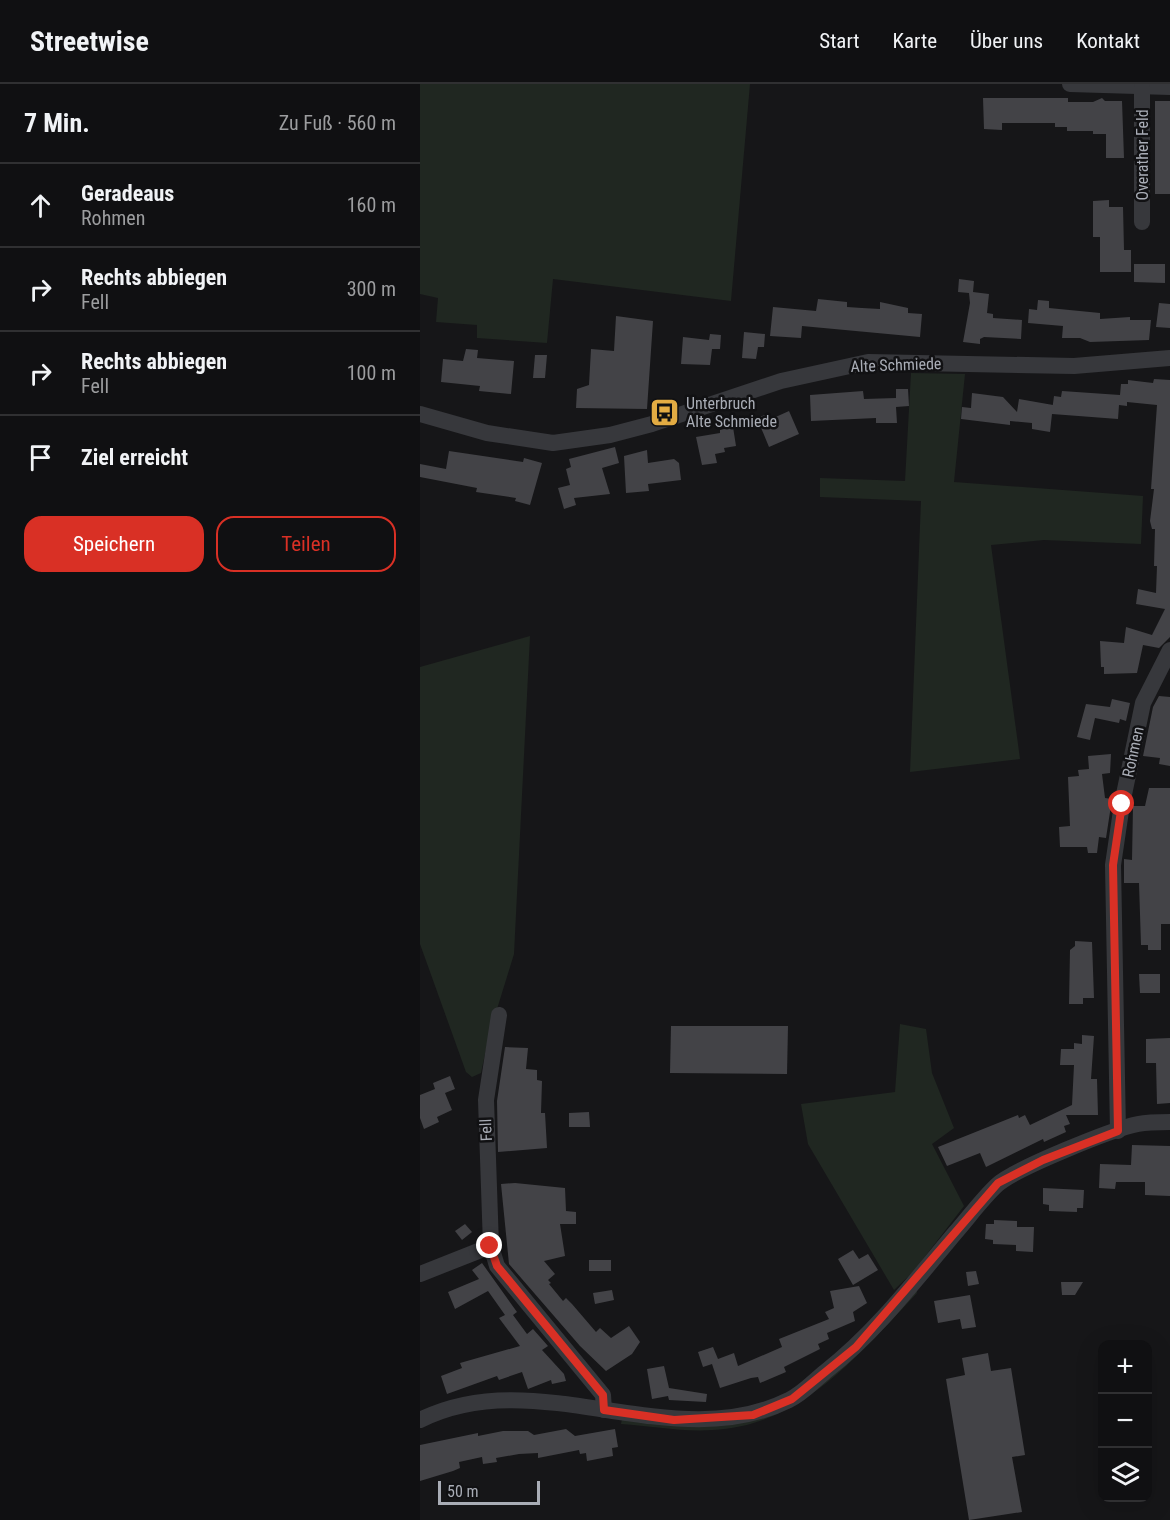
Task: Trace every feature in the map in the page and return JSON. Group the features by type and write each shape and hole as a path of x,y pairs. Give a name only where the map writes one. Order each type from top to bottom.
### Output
{"street":[{"name":"Overather Feld","path":"1070,84 1170,87"},
{"name":"Overather Feld","path":"1142,87 1142,222"},
{"name":"Alte Schmiede","path":"420,414 488,432 553,443 610,435 652,424 781,381 868,362 1074,366 1170,358"},
{"name":"Rohmen","path":"1118,1131 1113,865 1122,804 1143,703 1170,650"},
{"name":"Fell","path":"499,1015 486,1100 490,1246 497,1266 603,1395 604,1410"},
{"path":"420,1420 444,1408 517,1401 569,1404 674,1420 753,1415 792,1399 856,1347 998,1183 1043,1160 1118,1131 1139,1124 1170,1122"},
{"path":"420,1274 490,1246"}],"shaded area":[{"path":"420,84 750,84 731,301 553,279 547,343 477,338 477,325 436,322 438,298 420,294"},
{"path":"911,373 965,374 954,482 1143,496 1141,544 1044,540 991,545 1020,759 910,772 921,501 820,497 820,478 905,481"},
{"path":"530,636 514,954 489,1035 481,1073 472,1077 466,1072 420,944 420,667"},
{"path":"900,1024 926,1029 932,1073 954,1128 932,1144 964,1206 913,1272 894,1290 808,1144 801,1104 895,1092"},
{"path":"916,1287 917,1293 851,1362 802,1401 774,1415 745,1425 713,1430 678,1430 621,1424 622,1419 774,1408"}],"building":[{"path":"983,98 1068,98 1068,102 1093,102 1102,98 1105,101 1122,101 1124,158 1106,158 1106,134 1093,134 1093,131 1067,131 1067,127 1055,127 1055,123 1002,123 1002,130 984,129"},
{"path":"1155,101 1170,101 1170,194 1155,194"},
{"path":"1109,200 1109,207 1123,207 1124,250 1131,250 1131,272 1100,272 1100,237 1093,237 1093,201"},
{"path":"1134,264 1165,264 1165,283 1134,282"},
{"path":"959,279 974,281 973,292 989,294 987,313 993,314 993,318 1022,320 1021,339 984,337 980,339 980,344 963,342 970,303 969,293 958,292"},
{"path":"818,299 847,302 847,307 880,309 880,302 908,308 908,313 922,314 920,337 802,326 801,338 770,336 773,307 816,311"},
{"path":"1038,300 1049,301 1049,308 1100,313 1100,319 1130,317 1130,320 1151,320 1149,340 1090,342 1080,338 1062,338 1063,326 1028,323 1029,309 1037,310"},
{"path":"1159,303 1170,304 1170,328 1156,327"},
{"path":"616,316 653,321 647,409 576,408 577,389 589,385 591,349 614,351"},
{"path":"744,332 765,334 764,347 758,347 756,359 742,358"},
{"path":"710,334 721,335 720,349 712,349 710,365 681,364 683,337 709,340"},
{"path":"466,349 478,350 477,358 514,361 511,394 479,391 480,386 441,382 443,359 463,361"},
{"path":"535,355 547,355 545,378 533,378"},
{"path":"1154,379 1170,380 1170,637 1159,648 1143,645 1137,673 1104,674 1104,667 1101,667 1100,641 1124,643 1126,627 1152,635 1165,609 1136,604 1138,589 1156,593 1155,529 1152,529 1150,521 1154,489 1151,489 1157,405 1127,402 1127,406 1119,405 1118,419 1052,414 1050,432 1032,429 1032,423 1010,421 1010,425 961,419 962,407 971,408 972,393 1003,397 1017,412 1019,399 1053,405 1054,396 1061,397 1062,391 1120,395 1121,384 1128,384 1128,380 1153,383"},
{"path":"896,389 908,389 909,406 896,407 897,423 876,423 876,418 811,421 810,395 863,391 864,399 896,398"},
{"path":"789,411 799,434 769,447 757,418 767,414 769,420"},
{"path":"733,427 736,446 724,448 725,452 715,454 717,463 702,465 696,437 720,433 720,430"},
{"path":"615,447 619,463 602,468 610,494 574,498 576,505 564,509 558,488 570,485 566,469 571,467 569,459"},
{"path":"647,450 648,463 674,459 679,463 681,480 648,484 649,491 626,493 624,456"},
{"path":"449,451 523,462 524,458 542,463 530,505 515,501 516,498 476,492 477,488 420,477 420,464 446,469"},
{"path":"1159,696 1170,697 1170,766 1159,764 1160,758 1143,756 1153,707"},
{"path":"1112,699 1130,703 1126,721 1120,719 1119,723 1095,718 1090,740 1077,737 1086,704 1110,707"},
{"path":"1111,754 1110,773 1102,774 1105,798 1112,799 1106,838 1099,837 1097,853 1088,853 1087,847 1060,847 1059,827 1070,826 1068,777 1079,776 1078,770 1089,769 1088,756"},
{"path":"1149,788 1170,788 1170,924 1161,924 1161,950 1148,950 1148,945 1141,945 1139,883 1124,883 1124,859 1132,860 1133,806 1145,806"},
{"path":"1075,941 1092,942 1094,998 1083,998 1083,1004 1069,1004 1070,950 1075,946"},
{"path":"1139,974 1160,974 1160,993 1140,993"},
{"path":"671,1026 788,1026 787,1074 670,1073"},
{"path":"1082,1035 1094,1036 1091,1079 1097,1079 1098,1115 1066,1115 1070,1124 1064,1126 1066,1132 1044,1142 1043,1139 986,1167 980,1153 947,1166 938,1147 1018,1115 1019,1118 1025,1115 1030,1125 1072,1105 1074,1065 1060,1065 1061,1049 1074,1049 1074,1043 1082,1044"},
{"path":"1170,1038 1170,1103 1157,1104 1156,1063 1146,1063 1146,1039"},
{"path":"505,1047 528,1048 526,1069 537,1070 537,1080 542,1081 541,1113 545,1113 547,1148 498,1152 497,1101"},
{"path":"450,1076 455,1089 445,1093 452,1110 437,1117 439,1122 424,1129 420,1118 420,1095 435,1089 433,1083"},
{"path":"589,1112 590,1127 569,1127 569,1113"},
{"path":"1132,1145 1170,1146 1170,1196 1145,1195 1145,1182 1116,1182 1115,1189 1099,1188 1100,1164 1131,1165"},
{"path":"515,1183 565,1188 566,1211 576,1212 576,1224 560,1224 565,1256 544,1261 555,1274 548,1280 551,1283 549,1284 563,1301 566,1298 572,1304 596,1332 600,1328 611,1338 629,1326 640,1342 632,1354 606,1371 580,1346 509,1264 501,1184"},
{"path":"1043,1188 1084,1190 1083,1208 1077,1208 1077,1212 1049,1211 1049,1205 1043,1204"},
{"path":"994,1220 1017,1221 1017,1227 1034,1227 1033,1252 1016,1251 1016,1245 993,1244 993,1240 985,1239 986,1224 994,1224"},
{"path":"465,1224 472,1232 462,1240 455,1231"},
{"path":"853,1250 859,1259 868,1254 878,1270 853,1285 838,1259"},
{"path":"589,1260 611,1260 611,1271 589,1271"},
{"path":"482,1263 517,1312 513,1315 527,1334 533,1329 548,1346 542,1350 564,1374 566,1381 552,1384 551,1380 528,1389 522,1372 499,1380 497,1376 447,1394 441,1376 462,1368 460,1363 520,1346 499,1318 505,1315 488,1291 455,1309 448,1292 479,1279 472,1270"},
{"path":"976,1271 979,1284 968,1286 966,1272"},
{"path":"1061,1282 1083,1282 1075,1295 1062,1295"},
{"path":"859,1286 867,1303 853,1312 855,1321 827,1333 829,1339 818,1344 820,1349 784,1367 786,1372 760,1383 758,1377 720,1388 712,1364 703,1367 698,1352 713,1347 718,1359 734,1353 738,1366 782,1347 779,1339 829,1319 825,1312 834,1308 830,1291"},
{"path":"612,1290 614,1300 595,1304 593,1293"},
{"path":"970,1295 976,1327 962,1329 960,1319 938,1323 934,1301"},
{"path":"988,1353 991,1371 1011,1368 1025,1455 1012,1457 1022,1512 969,1520 946,1379 965,1375 962,1358"},
{"path":"664,1366 669,1388 707,1394 706,1402 669,1400 668,1396 652,1399 647,1369"},
{"path":"566,1429 575,1436 615,1429 618,1447 612,1448 613,1456 587,1461 586,1453 580,1454 579,1450 538,1458 538,1453 519,1454 496,1458 497,1462 483,1464 482,1457 459,1462 460,1468 420,1481 420,1445 478,1433 478,1436 503,1431 528,1431 534,1435"}],"place":[{"name":"Unterbruch Alte Schmiede","path":"665,412"}],"route":[{"path":"490,1246 497,1266 603,1395 604,1410 674,1420 753,1415 792,1399 856,1347 998,1183 1043,1160 1118,1131 1113,865 1122,804"}]}
